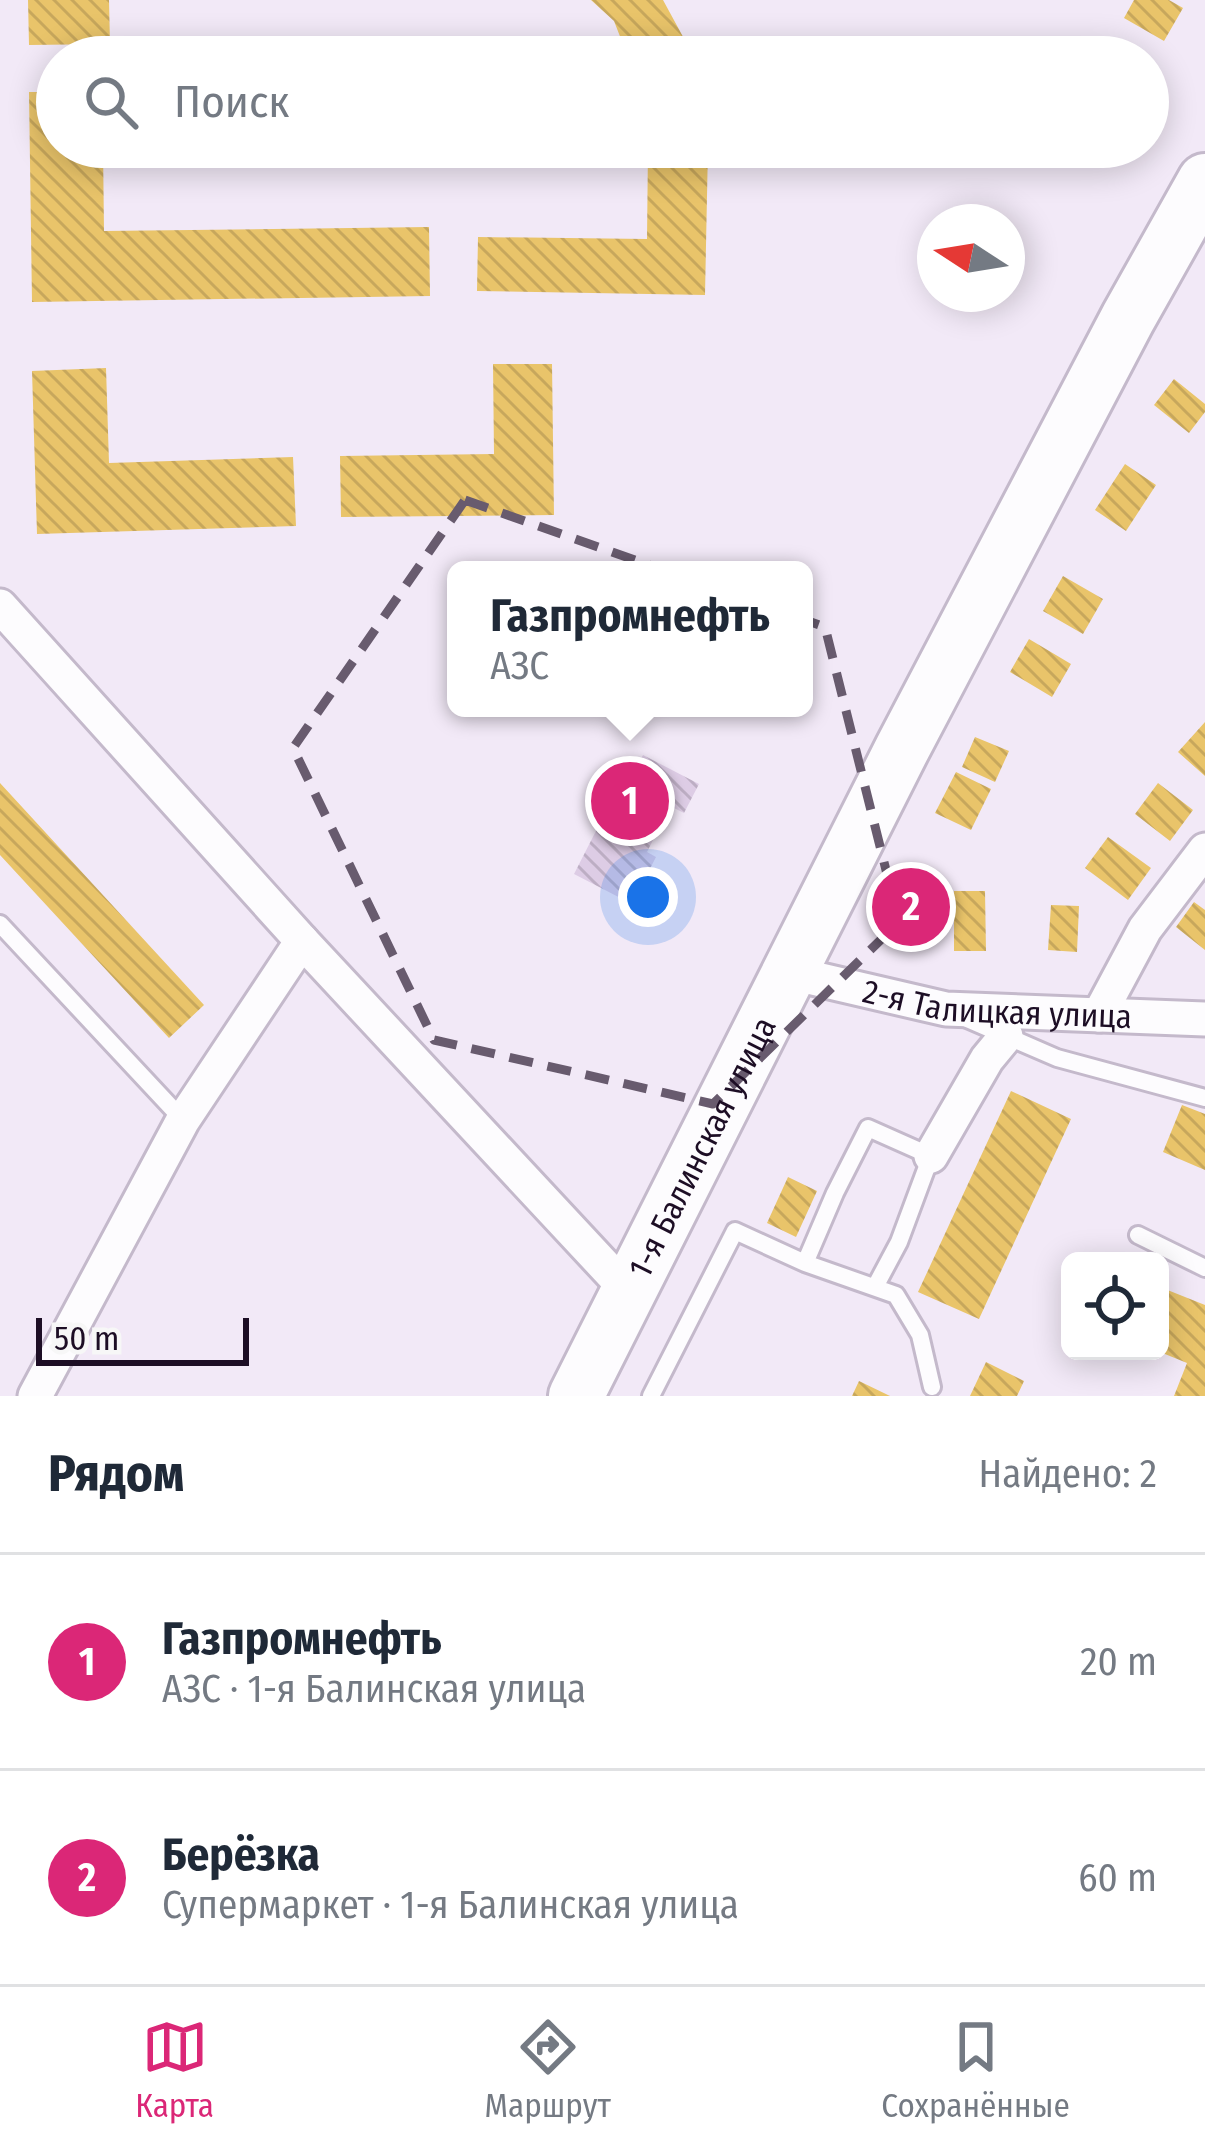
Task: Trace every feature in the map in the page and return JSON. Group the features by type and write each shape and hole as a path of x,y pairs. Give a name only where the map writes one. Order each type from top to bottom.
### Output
{"main road":[{"name":"1-я Балинская улица","path":"628,1290 945,667 1205,181"},
{"path":"576,1396 628,1290"}],"street":[{"name":"1-я Балинская улица","path":"0,606 302,941 628,1290"},
{"path":"1099,1015 1145,929 1205,850"},
{"path":"35,1396 183,1120 302,941"},
{"name":"2-я Талицкая улица","path":"791,973 946,1010 1205,1018"},
{"path":"931,1156 976,1076 1006,1036"}],"lane":[{"path":"0,924 183,1120"},
{"path":"946,1010 1057,1058 1205,1098"},
{"path":"805,1263 868,1128 931,1156 899,1242 875,1287"},
{"path":"651,1396 735,1231 805,1263 896,1295 920,1335 932,1387"},
{"path":"1138,1235 1205,1268"}],"highlighted area":[{"path":"465,500 825,627 899,922 713,1104 434,1040 293,748"}],"building: Жильё":[{"path":"28,0 109,0 110,36 36,36 36,45 29,45"},
{"path":"591,0 663,0 683,36 620,36 614,21"},
{"path":"1134,0 1169,0 1183,8 1167,36 1155,36 1124,18"},
{"path":"29,92 36,92 36,168 103,168 104,231 429,227 430,296 32,302"},
{"path":"648,168 708,168 705,295 477,291 478,237 647,239"},
{"path":"493,364 552,364 554,515 341,517 340,456 494,454"},
{"path":"106,368 109,463 293,457 296,526 37,534 32,371"},
{"path":"1174,379 1205,404 1205,412 1189,433 1154,405"},
{"path":"1125,464 1156,485 1126,531 1095,510"},
{"path":"1063,576 1103,599 1083,634 1043,611"},
{"path":"1029,639 1071,664 1052,697 1010,672"},
{"path":"1205,722 1205,776 1178,752"},
{"path":"975,737 1009,751 995,782 962,767"},
{"path":"956,772 991,789 971,830 935,813"},
{"path":"0,783 204,1005 169,1038 0,855"},
{"path":"1158,783 1193,810 1170,841 1135,814"},
{"path":"1108,837 1151,868 1128,900 1085,868"},
{"path":"954,891 985,891 986,951 954,951"},
{"path":"1194,902 1205,910 1205,950 1176,927"},
{"path":"1051,905 1079,906 1077,952 1048,950"},
{"path":"1011,1091 1071,1119 979,1319 918,1292"},
{"path":"1182,1105 1205,1114 1205,1170 1163,1152"},
{"path":"788,1177 817,1191 796,1237 767,1223"},
{"path":"1169,1291 1205,1305 1205,1396 1174,1396 1187,1363 1169,1356"},
{"path":"986,1362 1024,1381 1017,1396 970,1396"},
{"path":"859,1381 890,1396 852,1396"}],"building: Торговля":[{"path":"899,872 943,888 922,943 879,926"}],"building: Прочее":[{"path":"643,755 699,784 684,813 670,806 647,852 656,857 632,904 574,874 598,827 616,836 639,792 627,786"}],"place":[{"name":"Газпромнефть","path":"630,801"},
{"name":"Берёзка","path":"911,907"}]}
